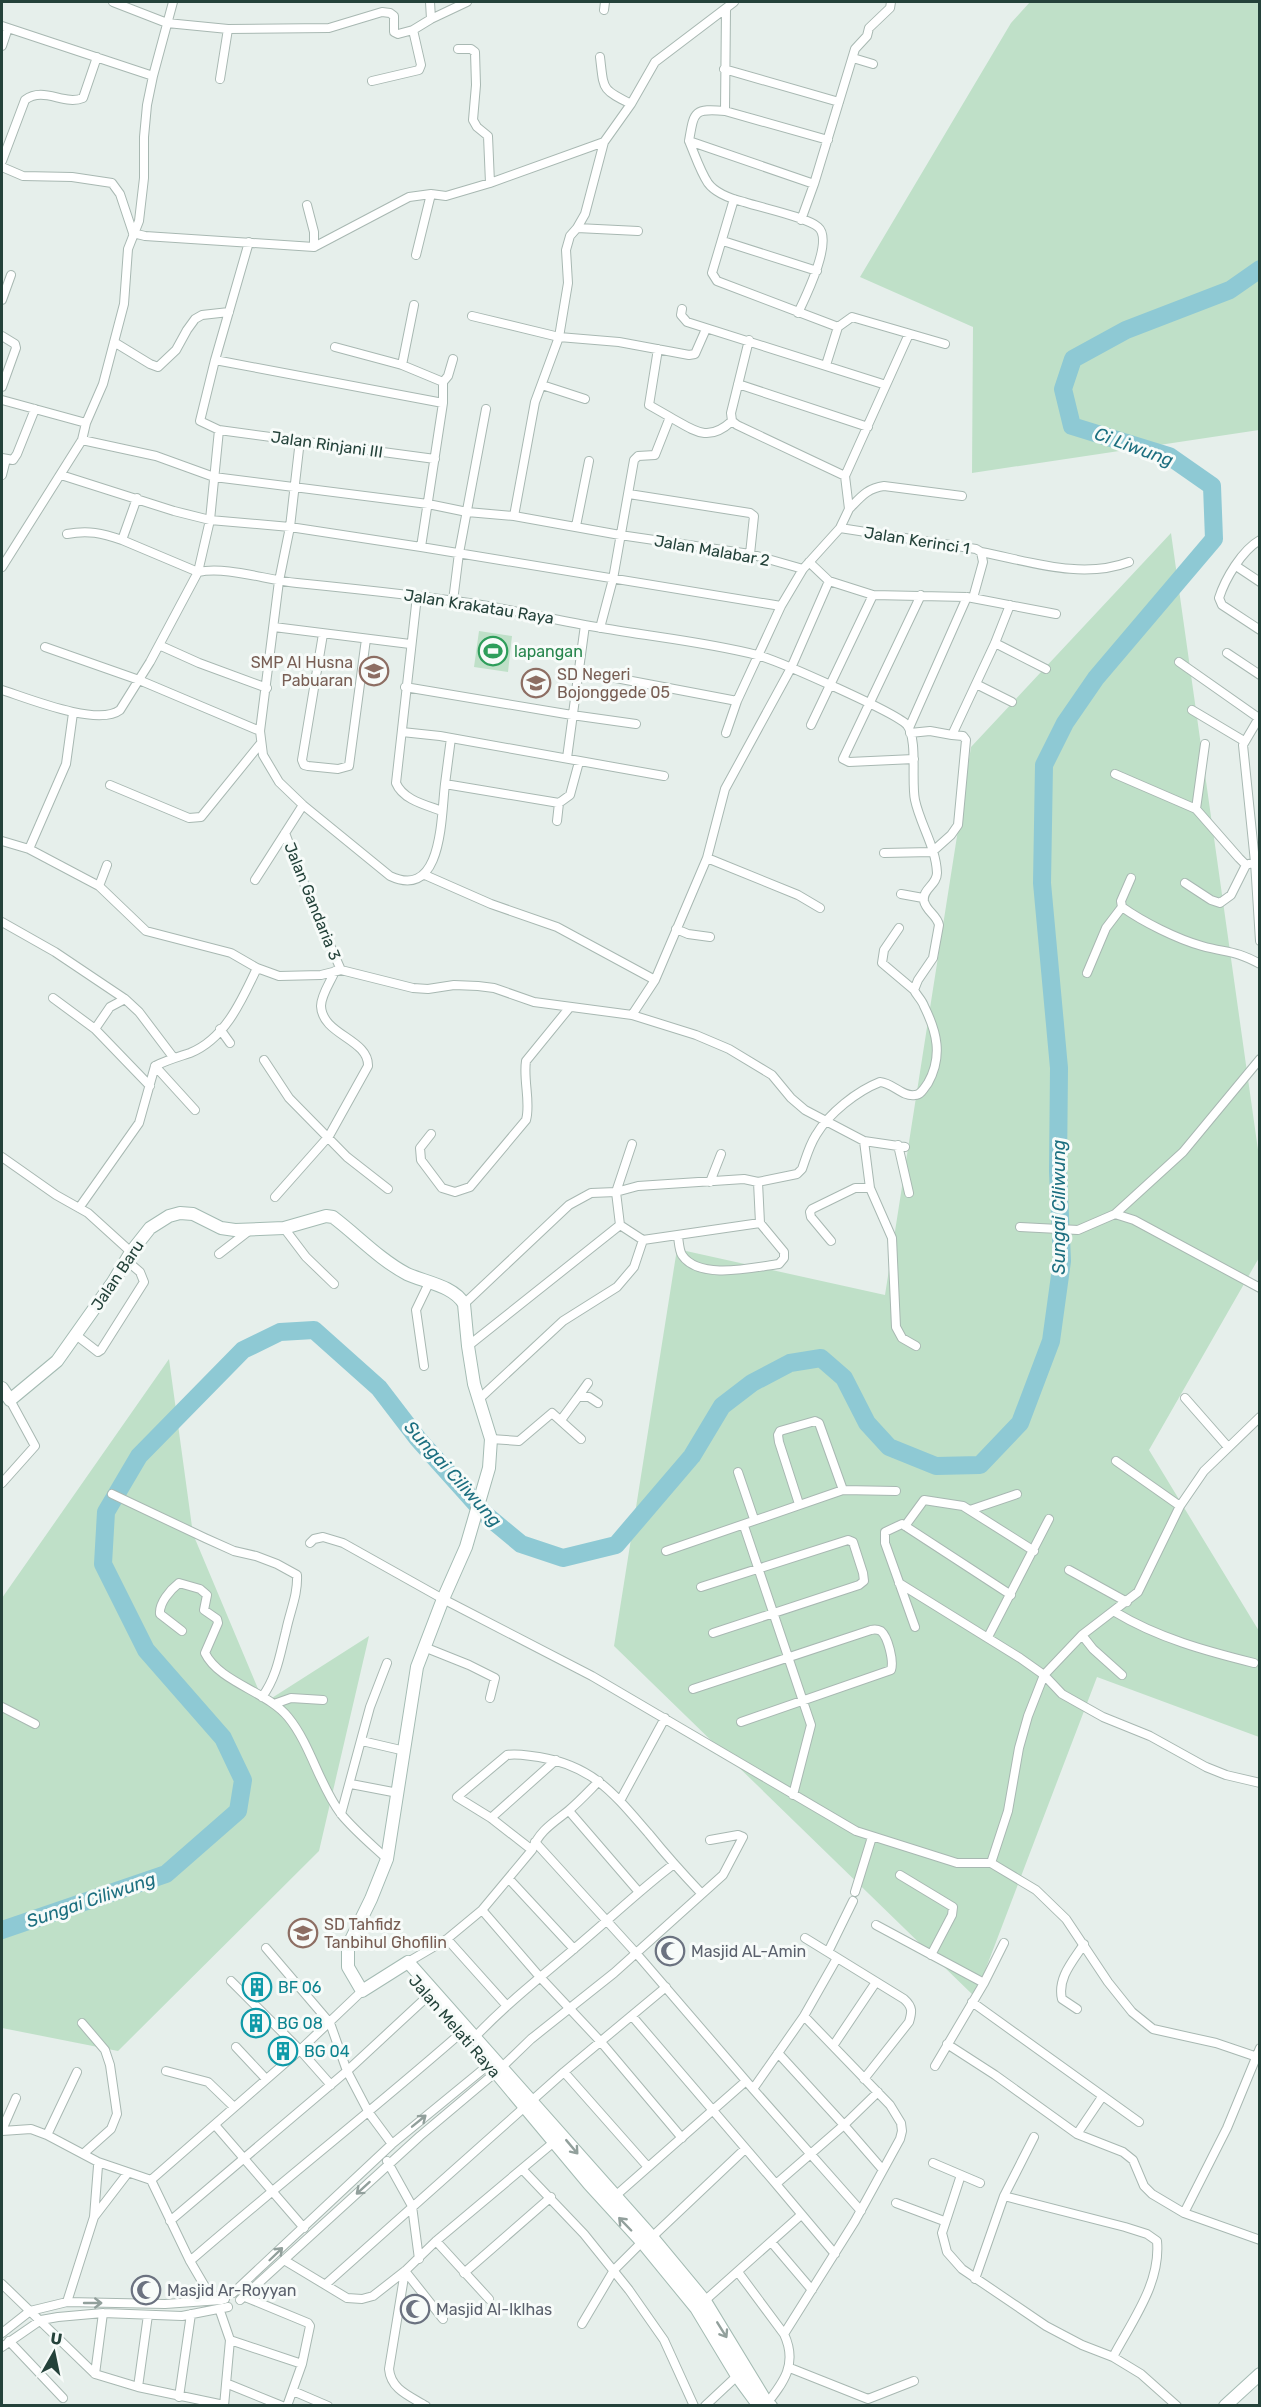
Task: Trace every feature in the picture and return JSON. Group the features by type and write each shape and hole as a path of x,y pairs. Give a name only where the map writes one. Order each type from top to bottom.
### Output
{"street":[{"path":"113,2 167,23 228,29 328,27 382,12 394,16 394,32 398,34 412,30 467,2"},
{"path":"2,567 82,440 86,423 103,384 124,304 129,249 139,221 143,189 144,137 153,76 173,2"},
{"path":"430,2 431,19"},
{"path":"514,516 535,402 559,337 568,283 566,250 570,236 578,228 585,214 604,142 632,104 658,59 734,2"},
{"path":"801,220 855,49 867,36 869,28 890,8 891,2"},
{"path":"725,111 726,9"},
{"path":"2,46 5,27 153,76"},
{"path":"220,79 228,29"},
{"path":"372,81 419,70 421,65 412,30"},
{"path":"458,49 471,49 475,52 476,85 473,120 477,127 488,136 490,183"},
{"path":"2,161 25,100 40,94 76,101 83,98 98,57"},
{"path":"600,57 604,86 609,93 632,104"},
{"path":"853,58 873,64"},
{"path":"724,69 839,102"},
{"path":"798,313 817,272 823,240 822,231 818,226 721,194 709,184 689,141 693,117 703,109 725,111 828,140"},
{"path":"689,141 814,184"},
{"path":"133,233 145,236 314,247 409,197 431,194 446,196 490,183 604,142"},
{"path":"2,167 23,176 72,177 112,183 120,194 133,233"},
{"path":"416,255 431,194"},
{"path":"734,199 712,273 713,278 838,327"},
{"path":"307,205 314,232 314,247"},
{"path":"578,228 638,231"},
{"path":"723,241 817,272"},
{"path":"2,690 73,713 115,714 120,710 159,645 198,572 210,520 219,430 200,421 214,360 249,243"},
{"path":"2,300 11,274"},
{"path":"402,365 414,305"},
{"path":"682,309 683,320 706,329 750,340 886,385"},
{"path":"114,342 158,367 176,350 195,320 202,315 229,312"},
{"path":"472,316 559,337 619,342 689,355 695,354 706,329"},
{"path":"826,365 838,327 852,317 945,344"},
{"path":"849,510 845,476 909,334"},
{"path":"2,336 15,344 16,348 2,387"},
{"path":"750,340 731,413 732,421 845,476"},
{"path":"336,347 402,365 443,382"},
{"path":"658,349 649,405 704,434 713,434 722,430 732,421"},
{"path":"421,547 443,403 443,382 448,376 453,359"},
{"path":"214,360 443,403"},
{"path":"738,384 868,427"},
{"path":"542,385 585,399"},
{"path":"2,400 86,423"},
{"path":"2,475 4,458 13,460 17,454 35,409"},
{"path":"453,601 459,553 486,409"},
{"path":"600,628 613,579 634,460 638,456 655,455 670,417"},
{"name":"Jalan Rinjani III","path":"219,430 435,459"},
{"name":"Jalan Malabar 2","path":"82,440 156,456 214,477 428,504 467,512 514,516 806,565"},
{"path":"300,440 290,527 279,581 260,732 269,768 279,782 303,805 390,876 401,881 413,881 425,875 438,848 451,738"},
{"path":"576,526 589,461"},
{"path":"61,475 210,520 290,527 781,606"},
{"path":"726,733 737,700 781,606 806,565 840,528 849,510 863,494 873,488 884,486 962,496"},
{"path":"629,494 750,513 754,516 750,554"},
{"path":"122,540 137,498"},
{"name":"Jalan Kerinci 1","path":"840,528 973,548 981,552 983,562 970,597 910,730"},
{"path":"67,534 82,531 98,532 198,572"},
{"path":"1260,540 1251,546 1236,566 1220,592 1219,603 1260,630"},
{"path":"981,552 1086,571 1129,562"},
{"path":"806,565 829,581 873,595 970,597 1056,614"},
{"path":"1236,566 1260,582"},
{"name":"Jalan Krakatau Raya","path":"198,572 210,570 279,581 453,601 758,655 870,704 902,720 910,730"},
{"path":"632,1015 655,980 707,858 724,789 791,668 829,581"},
{"path":"811,724 873,595"},
{"path":"914,759 849,762 843,759 921,595"},
{"path":"417,596 396,776 399,789 407,797 442,811"},
{"path":"952,735 1010,605"},
{"path":"567,758 585,625"},
{"path":"274,627 411,644"},
{"path":"323,634 302,760 304,765 308,766 338,769 349,766 366,639"},
{"path":"995,643 1046,669"},
{"path":"159,645 199,663 267,688"},
{"path":"45,647 139,680 260,732"},
{"path":"1227,653 1260,675"},
{"path":"1179,662 1259,718 1244,741 1244,759 1260,941"},
{"path":"579,671 737,700"},
{"path":"976,684 1012,702"},
{"path":"405,687 636,724"},
{"path":"1192,710 1244,741"},
{"path":"29,849 66,764 73,713"},
{"path":"884,853 932,852 951,835 958,825 961,814 966,740 963,736 910,730 914,759 915,800 927,828 932,852 937,879 923,898 925,905 938,919 933,958 914,990"},
{"path":"402,732 451,738 664,776"},
{"path":"110,785 195,819 208,811 261,743"},
{"path":"1196,808 1205,744"},
{"path":"445,784 559,803 570,795 579,762"},
{"path":"1116,774 1196,808 1253,859"},
{"path":"557,821 559,803"},
{"path":"255,880 303,805"},
{"name":"Jalan Gandaria 3","path":"285,833 338,970"},
{"path":"2,841 29,849 99,886 146,931 231,953 257,968 279,976 321,975 338,970 413,988 428,989 454,985 494,988 534,1002 632,1015 696,1035 729,1049 772,1075 804,1110 826,1122 864,1141 902,1146 909,1193"},
{"path":"707,858 798,895 820,908"},
{"path":"1185,883 1211,900 1220,903 1231,895 1253,859"},
{"path":"99,886 107,865"},
{"path":"425,875 491,904 557,927 655,980"},
{"path":"1131,878 1121,901 1122,907 1136,917 1202,946 1238,952 1260,964"},
{"path":"901,894 923,898"},
{"path":"1087,973 1106,927 1122,907"},
{"path":"2,922 55,952 125,999 139,1012 173,1057"},
{"path":"152,2179 300,2050 362,1991 348,1967 348,1946 387,1859 415,1676 424,1647 466,1547 489,1468 491,1439 478,1400 468,1346 464,1304 569,1204 591,1193 616,1192 660,1183 744,1179 758,1182 797,1174 802,1170 816,1133 836,1111 880,1082 886,1082 913,1096 918,1095 927,1084 936,1061 938,1042 924,1004 914,990 882,963 884,950 899,928"},
{"path":"676,929 710,938"},
{"path":"79,1208 139,1123 155,1066 173,1057 191,1052 210,1040 236,1013 257,968"},
{"path":"275,1197 329,1136 368,1066 368,1058 364,1052 334,1029 322,1011 323,998 338,970"},
{"path":"53,998 95,1029 150,1086"},
{"path":"95,1029 110,1007 125,999"},
{"path":"431,1134 420,1148 422,1160 442,1188 455,1192 470,1187 526,1120 528,1112 526,1061 570,1007"},
{"path":"220,1029 230,1043"},
{"path":"1020,1227 1078,1230 1115,1214 1183,1152 1260,1059"},
{"path":"264,1060 289,1098 329,1136 347,1157 388,1190"},
{"path":"155,1066 195,1110"},
{"path":"864,1141 870,1188 892,1238 896,1327 902,1338 916,1346"},
{"path":"632,1144 616,1192 620,1225 643,1240 678,1237 760,1223"},
{"path":"710,1182 721,1154"},
{"path":"2,1157 88,1213 140,1272 144,1282 101,1350 98,1352 93,1350 76,1335"},
{"path":"678,1237 682,1256 694,1266 729,1270 779,1264 784,1258 784,1252 760,1223 758,1182"},
{"path":"831,1241 811,1217 812,1209 855,1188 870,1188"},
{"name":"Jalan Baru","path":"10,1400 50,1369 150,1228 169,1216 180,1213 199,1216 221,1228 235,1230 252,1228 287,1231 326,1216 333,1217 388,1262 447,1290 464,1304"},
{"path":"1115,1214 1134,1220 1260,1288"},
{"path":"468,1346 620,1225"},
{"path":"219,1254 252,1228"},
{"path":"287,1231 306,1257 334,1284"},
{"path":"478,1400 563,1321 617,1287 634,1267 643,1240"},
{"path":"424,1366 416,1310 429,1283"},
{"path":"561,1420 588,1383"},
{"path":"2,1388 35,1446 2,1483"},
{"path":"579,1397 590,1397 598,1403"},
{"path":"1185,1398 1228,1447"},
{"path":"491,1439 519,1441 550,1413 581,1439"},
{"path":"991,1863 1008,1810 1019,1748 1028,1716 1044,1675 1082,1635 1115,1612 1138,1592 1180,1506 1204,1471 1260,1417"},
{"path":"799,1504 777,1436 780,1431 815,1421 819,1423 843,1490"},
{"path":"1116,1461 1180,1506"},
{"path":"738,1472 754,1519"},
{"path":"666,1551 843,1490 896,1491"},
{"path":"112,1494 234,1551 256,1556 297,1575 297,1596 282,1650 270,1686 262,1697"},
{"path":"970,1510 1017,1494"},
{"path":"905,1526 924,1500 963,1506 1034,1551"},
{"path":"988,1637 1049,1519"},
{"path":"915,1627 885,1543 886,1530 902,1524 1011,1595"},
{"path":"744,1526 811,1725 793,1795"},
{"path":"310,1543 315,1539 330,1538 592,1676 835,1820 872,1837 957,1863 991,1863 1036,1890 1066,1919 1108,1982 1132,2012 1153,2029 1258,2054 1227,2128 1184,2213"},
{"path":"701,1587 840,1541 853,1542 863,1573 864,1581 859,1585 713,1633"},
{"path":"1070,1570 1127,1602"},
{"path":"182,1631 160,1614 160,1608 169,1593 179,1583 206,1593 204,1610 217,1619 217,1628 205,1653 210,1661 274,1704 289,1717 341,1814 387,1859"},
{"path":"899,1583 988,1637 1044,1675 1062,1694 1103,1717 1150,1736 1206,1767 1260,1783"},
{"path":"1115,1612 1160,1635 1207,1651 1254,1663"},
{"path":"693,1689 871,1630 878,1629 883,1633 892,1659 891,1670 741,1722"},
{"path":"1082,1635 1093,1649 1122,1675"},
{"path":"424,1647 495,1678 490,1698"},
{"path":"341,1814 351,1784 370,1707 387,1663"},
{"path":"274,1704 291,1698 322,1700"},
{"path":"2,1707 35,1724"},
{"path":"621,1799 665,1718"},
{"path":"362,1741 405,1751"},
{"path":"701,1893 621,1799 586,1772 556,1760 515,1754 507,1755 457,1797 534,1846 636,1953 861,2211"},
{"path":"491,1818 556,1760"},
{"path":"405,1964 447,1939 482,1910 509,1879 547,1827 569,1811 599,1781"},
{"path":"351,1784 398,1793"},
{"path":"569,1811 638,1891"},
{"path":"2,2331 30,2311 67,2302 235,2308 239,2297 304,2228 392,2144 531,2039 636,1953 723,1875 743,1837 738,1835 710,1840"},
{"path":"828,1952 854,1897 872,1837"},
{"path":"475,2037 539,1976 574,1949 638,1891 674,1864"},
{"path":"900,1875 953,1907 952,1915 931,1955"},
{"path":"509,1879 574,1949"},
{"path":"482,1910 539,1976 601,2042 682,2138"},
{"path":"876,1925 984,1983"},
{"path":"805,1938 904,1999 911,2006 909,2022 864,2079"},
{"path":"447,1939 507,2006"},
{"path":"935,2066 984,1983 1004,1943"},
{"path":"1077,2009 1062,1999 1060,1989 1064,1975 1084,1944"},
{"path":"266,1948 330,2023 347,2071 369,2113 392,2144"},
{"path":"753,2089 804,2016 837,1958"},
{"name":"Jalan Melati Raya","path":"362,1991 405,1964"},
{"name":"Jalan Melati Raya","path":"405,1964 462,2032 496,2066"},
{"name":"Jalan Melati Raya","path":"405,1964 475,2037 528,2105 647,2239 700,2305 766,2405"},
{"path":"231,1981 300,2050 331,2085"},
{"path":"832,2046 876,1982"},
{"path":"326,2284 564,2072 666,1987"},
{"path":"170,2221 331,2085 429,1995"},
{"path":"972,2002 1139,2122"},
{"path":"632,2016 835,2254"},
{"path":"784,2334 861,2211 902,2131 901,2123 890,2105 804,2016"},
{"path":"82,2023 105,2050 110,2065 117,2114 111,2129 83,2154"},
{"path":"190,2261 272,2190 369,2113 462,2032"},
{"path":"947,2044 995,2075 1077,2134 1123,2152 1133,2160 1144,2186 1152,2194 1184,2213 1260,2240"},
{"path":"236,2047 266,2079"},
{"path":"778,2053 883,2170"},
{"path":"239,2297 284,2260 496,2066"},
{"path":"166,2071 208,2082 234,2107"},
{"path":"47,2135 77,2072"},
{"path":"564,2072 648,2167"},
{"path":"611,2200 746,2081"},
{"path":"776,2184 878,2092"},
{"path":"1077,2134 1102,2097"},
{"path":"2,2284 95,2374 179,2397 224,2405 228,2385 230,2340 224,2306 207,2290 190,2261 152,2179 98,2162 31,2129 2,2130 16,2098"},
{"name":"Jalan Melati Raya","path":"528,2105 554,2142 611,2200"},
{"path":"215,2125 304,2228"},
{"path":"975,2279 1004,2196 1034,2137"},
{"path":"284,2260 347,2298 362,2299 373,2296 554,2142"},
{"path":"582,2324 614,2270 745,2149"},
{"path":"381,2154 412,2206 418,2259"},
{"path":"933,2163 980,2183"},
{"path":"67,2302 94,2217 98,2166"},
{"path":"522,2169 551,2197 614,2270 664,2340 694,2406"},
{"path":"94,2217 127,2174"},
{"path":"961,2175 944,2221 942,2233 947,2252 962,2269 1046,2326 1082,2345 1113,2357 1141,2374 1177,2406"},
{"path":"1004,2196 1125,2227 1147,2234 1157,2241 1158,2264 1153,2280 1113,2357"},
{"path":"464,2273 551,2197"},
{"path":"896,2203 944,2221"},
{"path":"700,2305 801,2216"},
{"path":"436,2241 489,2299"},
{"path":"772,2243 812,2290"},
{"path":"405,2271 443,2319"},
{"path":"405,2271 389,2369 390,2379 394,2386 426,2406"},
{"path":"738,2272 784,2334 791,2354 790,2368 766,2405"},
{"path":"224,2306 229,2294 308,2323 310,2330 302,2364 287,2406"},
{"name":"Jalan Melati Raya","path":"700,2305 737,2376 766,2405"},
{"path":"63,2398 5,2344 41,2320 104,2313 182,2316 224,2306"},
{"path":"95,2374 104,2313"},
{"path":"179,2397 190,2314"},
{"path":"138,2387 148,2315"},
{"path":"230,2340 302,2364"},
{"path":"790,2368 868,2402 914,2381"},
{"path":"1225,2406 1260,2374"},
{"path":"705,2406 737,2376"},
{"path":"228,2385 282,2406"},
{"path":"294,2391 328,2406"}],"green space":[{"path":"1030,2 1259,2 1259,430 972,473 973,327 860,277 1011,23"},
{"path":"1171,533 1259,1157 1260,1256 1149,1450 1259,1631 1259,1737 1097,1677 975,1997 614,1646 677,1249 885,1295 971,747"},
{"name":"lapangan","path":"479,631 512,636 508,672 474,667"},
{"path":"169,1359 193,1534 264,1703 369,1636 319,1851 118,2051 2,2028 2,1598"}],"waterway":[{"name":"Sungai Ciliwung","path":"2,1930 166,1874 238,1811 243,1780 223,1738 146,1650 103,1564 106,1512 139,1456 243,1350 280,1332 314,1330 379,1388 418,1439 486,1515 521,1544 563,1558 616,1545 692,1456 722,1406 752,1383 790,1363 821,1358 844,1378 867,1423 889,1447 936,1466 980,1465 1020,1423 1051,1341 1062,1261 1058,1171 1059,1068 1042,883 1044,765 1065,723 1096,678 1214,539 1212,486 1169,456 1072,426 1063,389 1073,359 1126,330 1230,290 1260,269"}],"place":[{"name":"lapangan","path":"493,651"},
{"name":"SMP Al Husna Pabuaran","path":"374,671"},
{"name":"SD Negeri Bojonggede 05","path":"536,683"},
{"name":"SD Tahfidz Tanbihul Ghofilin","path":"303,1933"},
{"name":"Masjid AL-Amin","path":"670,1951"},
{"name":"BF 06","path":"257,1987"},
{"name":"BG 08","path":"256,2023"},
{"name":"BG 04","path":"283,2051"},
{"name":"Masjid Ar-Royyan","path":"146,2290"},
{"name":"Masjid Al-Iklhas","path":"415,2309"}],"water label":[{"name":"Ci Liwung","path":"1134,447"}]}
